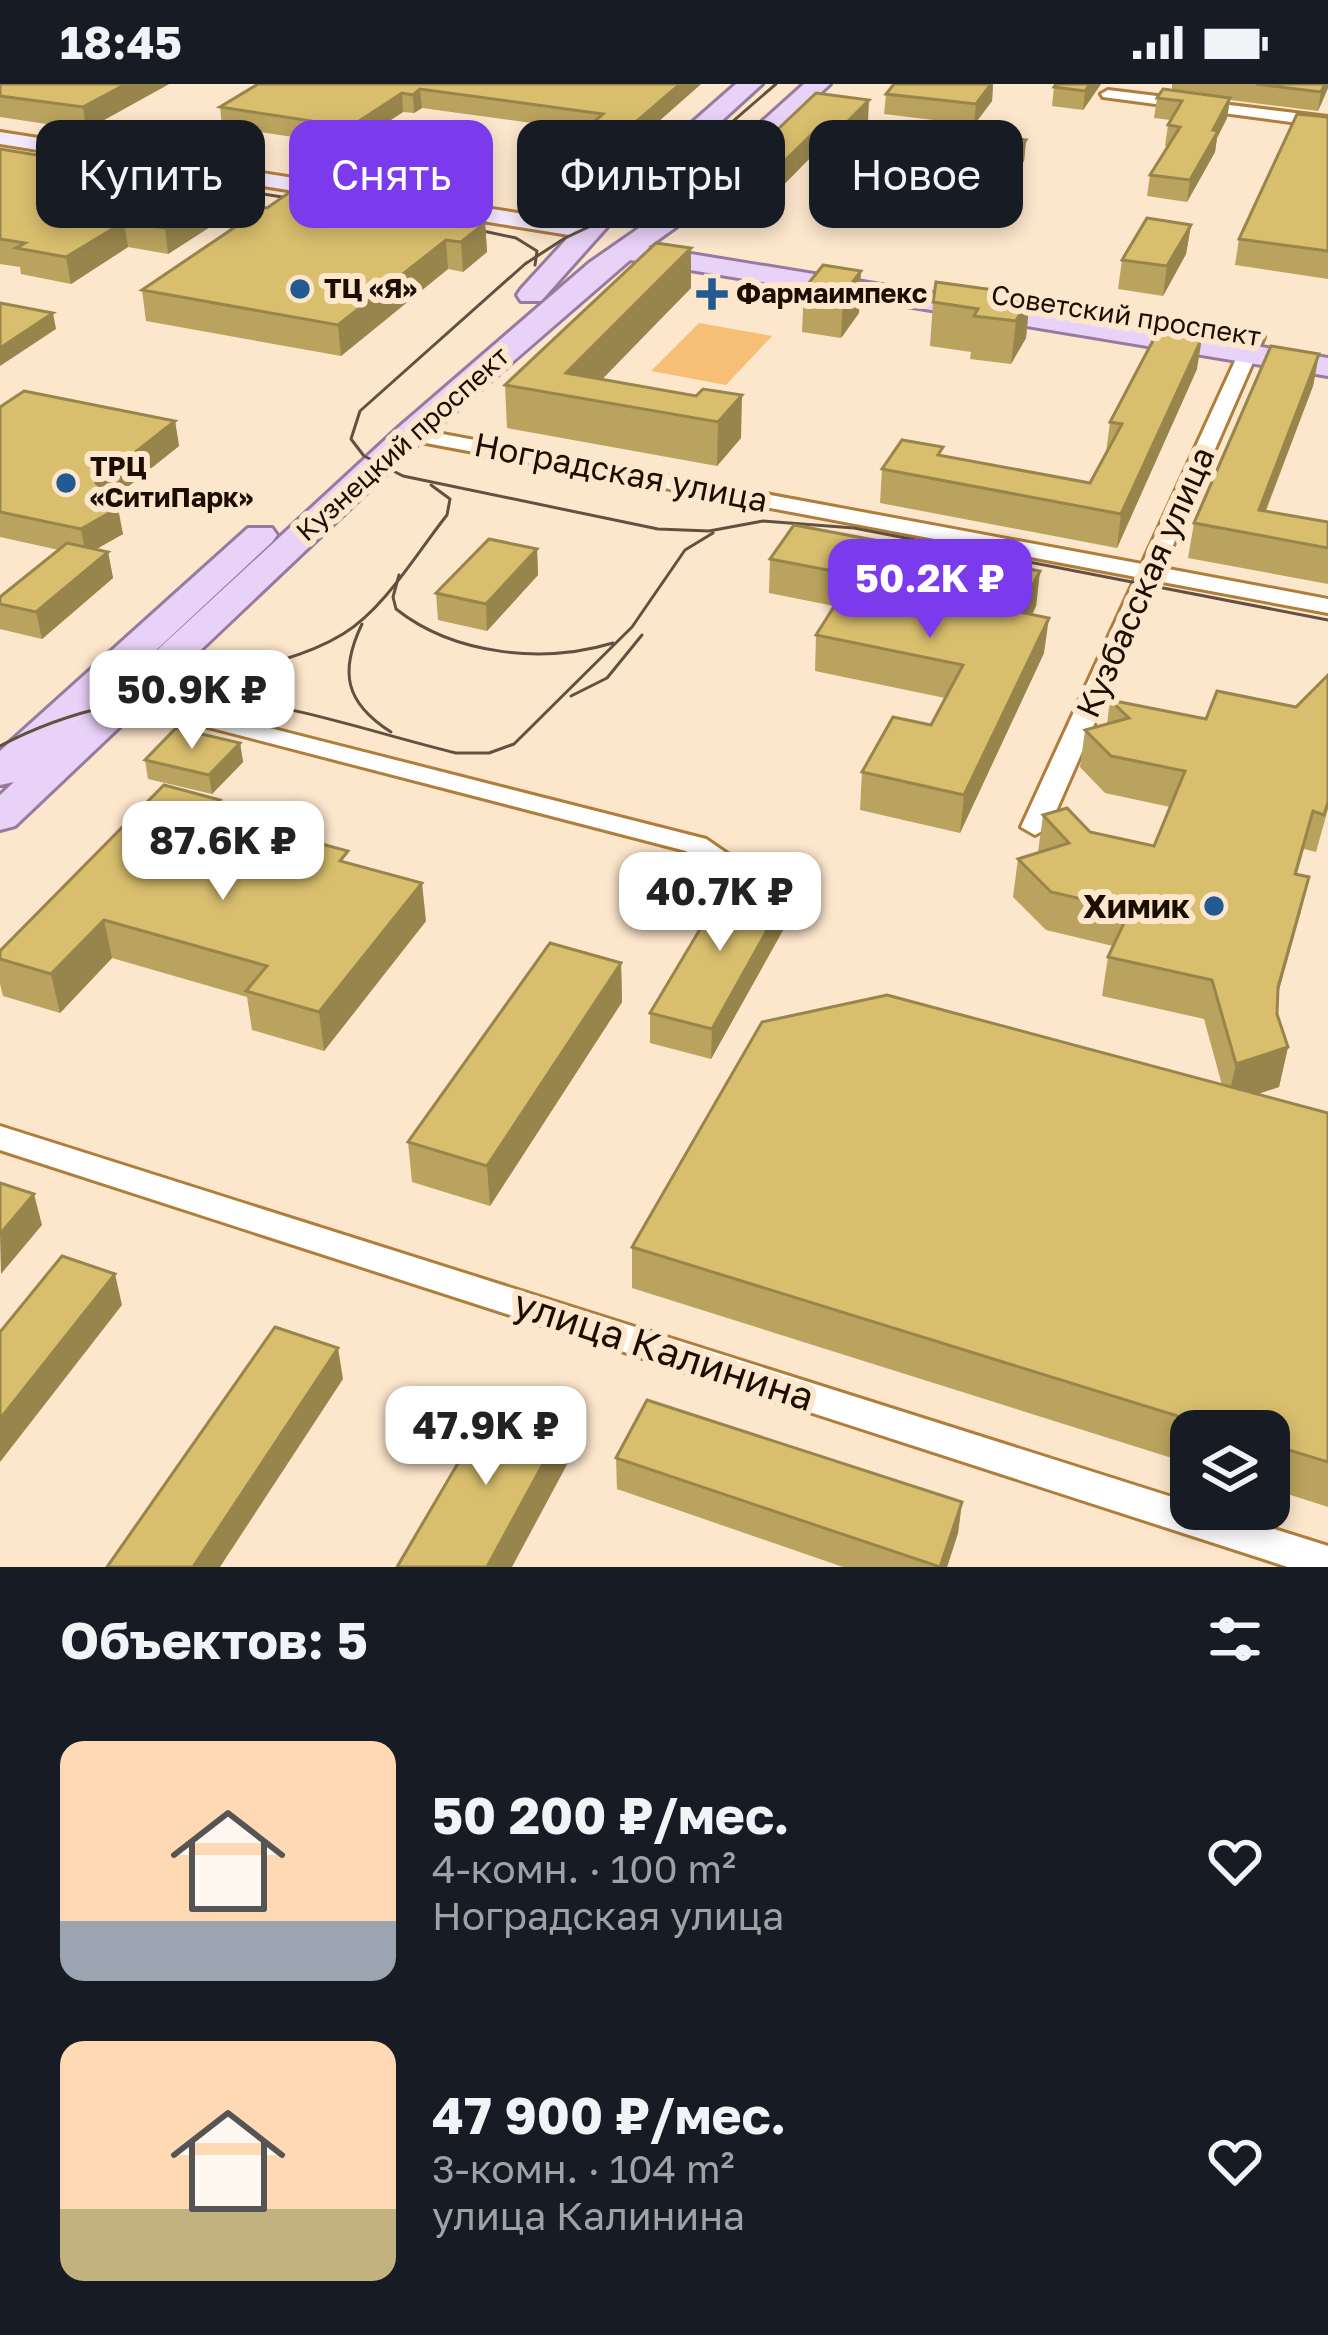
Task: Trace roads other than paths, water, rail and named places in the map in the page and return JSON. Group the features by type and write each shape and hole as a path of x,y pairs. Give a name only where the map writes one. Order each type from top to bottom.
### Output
{"main road":[{"name":"Кузнецкий проспект","path":"0,772 350,453 549,280 585,236 750,84"},
{"name":"Кузнецкий проспект","path":"0,817 410,434 632,245 667,221 818,84"},
{"name":"Советский проспект","path":"0,143 1251,345 1328,367"},
{"name":"Советский проспект","path":"1251,345 1328,348"}],"street":[{"path":"1108,94 1328,122"},
{"name":"Кузбасская улица","path":"1035,827 1251,345"},
{"name":"Ноградская улица","path":"410,434 1328,606"},
{"path":"128,699 696,844 770,892"},
{"name":"улица Калинина","path":"0,1138 1328,1562"}],"tram line":[{"path":"536,257 636,205 776,84"},
{"path":"265,194 289,198"},
{"path":"469,228 516,238 537,251 536,257"},
{"path":"535,265 536,257"},
{"path":"536,257 360,411 351,439 364,456 403,476 658,529 709,531 763,521 854,528 1328,620"},
{"path":"398,580 447,515 450,499 431,485"},
{"path":"0,746 108,706 195,696 280,707 456,753 489,753 514,744 632,627 685,550 713,533"},
{"path":"398,580 399,575"},
{"path":"173,685 260,666 324,644 358,623 398,580"},
{"path":"398,580 393,597 396,609 419,625 472,646 529,654 613,643"},
{"path":"362,624 350,657 351,685 364,710 391,732"},
{"path":"571,696 607,678 642,635"}],"place":[{"name":"ТЦ «Я»","path":"300,289"},
{"name":"Фармаимпекс","path":"712,294"},
{"name":"ТРЦ «СитиПарк»","path":"66,483"},
{"name":"Химик","path":"1214,906"}]}
